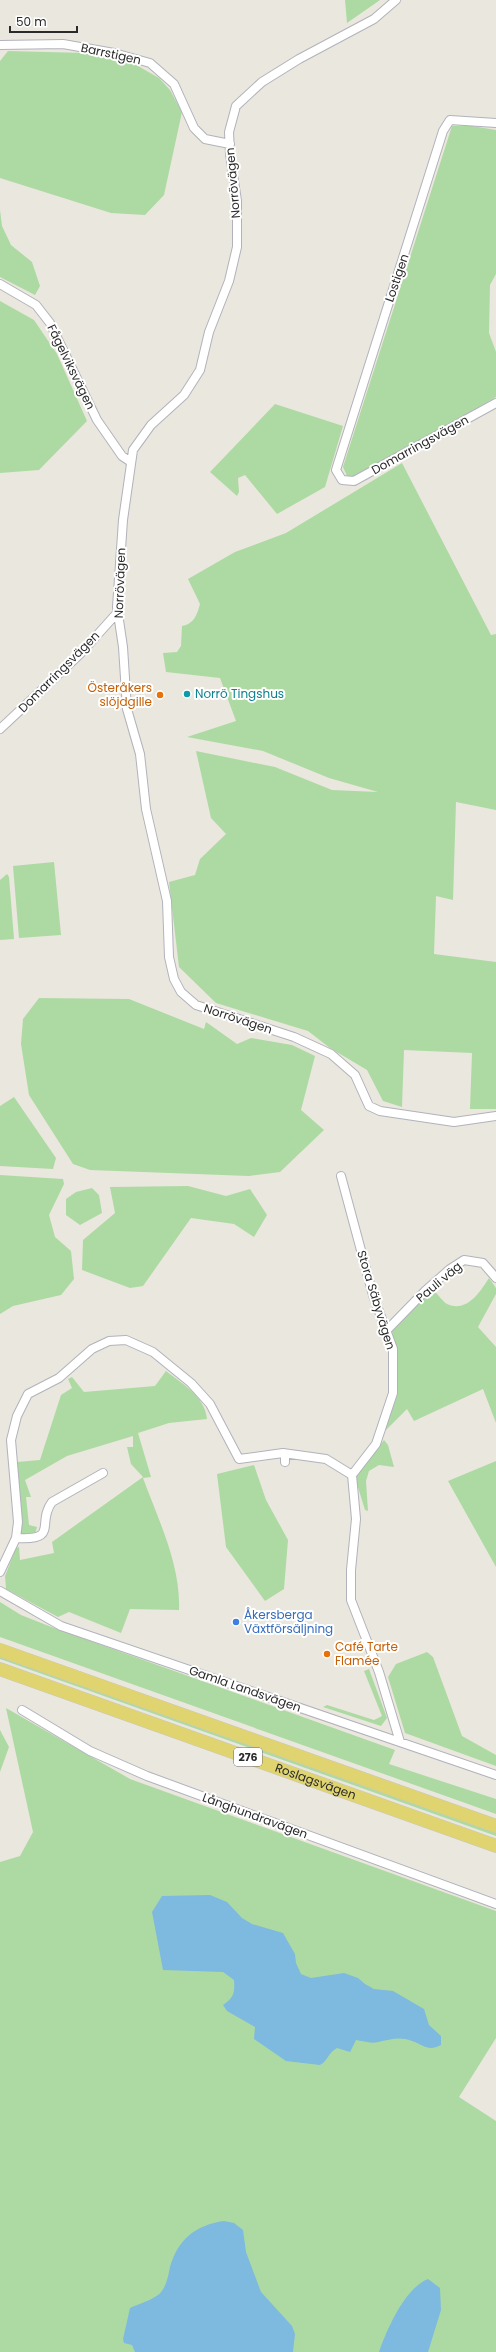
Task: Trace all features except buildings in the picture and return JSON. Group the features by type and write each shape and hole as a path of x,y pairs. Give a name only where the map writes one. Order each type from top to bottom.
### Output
{"main road":[{"name":"Roslagsvägen","path":"0,1650 496,1826"},
{"name":"Roslagsvägen","path":"0,1669 496,1846"}],"street":[{"name":"Norrövägen","path":"396,0 374,18 299,59 262,82 236,106 229,132 237,201 237,247 229,281 208,332 200,370 184,395 151,425 133,450 123,520 117,613 123,647 128,709 140,754 146,809 167,901 169,957 174,978 181,992 196,1005 294,1037 331,1054 355,1075 369,1106 380,1111 454,1122 496,1116"},
{"name":"Barrstigen","path":"0,45 63,44 114,53 150,63 174,84 194,128 205,139 230,144"},
{"name":"Lostigen","path":"342,480 336,470 443,131 450,120 496,123"},
{"name":"Fågelviksvägen","path":"0,284 36,304 50,323 98,420 122,456 131,462"},
{"name":"Domarringsvägen","path":"342,480 354,481 496,403"},
{"name":"Domarringsvägen","path":"0,729 81,653 117,613"},
{"name":"Stora Säbyvägen","path":"341,1176 374,1295 393,1349 392,1392 376,1444 352,1475"},
{"name":"Pauli väg","path":"386,1331 425,1291 450,1269 464,1260 483,1263 496,1278"},
{"path":"0,1572 16,1538 18,1522 11,1440 20,1409 28,1394 59,1378 92,1349 109,1341 126,1340 152,1352 191,1383 210,1404 239,1459 326,1458 352,1475 356,1519 351,1570 351,1600 379,1672 400,1742"},
{"path":"16,1538 35,1539 40,1536 46,1527 48,1507 52,1502 103,1473"},
{"name":"Gamla Landsvägen","path":"0,1591 62,1626 496,1775"},
{"name":"Långhundravägen","path":"22,1710 90,1751 147,1776 496,1904"}],"green space":[{"path":"345,0 380,0 347,23"},
{"path":"8,51 85,53 131,62 159,78 170,90 182,112 164,195 145,215 111,213 0,178 0,61"},
{"path":"452,126 472,126 496,130 496,274 490,285 489,333 496,352 496,397 356,478 347,476 343,467"},
{"path":"0,210 2,226 11,245 32,262 40,286 35,295 0,277"},
{"path":"0,301 34,320 57,354 87,421 39,470 0,473"},
{"path":"275,404 343,426 325,487 277,514 245,475 238,478 239,492 237,496 210,472"},
{"path":"402,463 491,635 496,634 496,810 456,802 453,900 436,896 434,954 496,962 496,1109 470,1109 472,1053 404,1050 402,1107 383,1101 367,1070 330,1048 308,1031 216,1003 179,967 169,882 195,875 200,859 226,834 211,818 196,751 275,767 332,790 378,792 329,778 263,751 187,737 236,721 220,678 166,672 163,653 177,652 181,646 182,626 192,621 198,612 200,604 188,579 235,552 286,533"},
{"path":"54,862 61,935 19,938 13,866"},
{"path":"7,874 9,877 14,939 0,940 0,880"},
{"path":"39,998 129,999 204,1029 206,1022 237,1044 251,1038 292,1045 315,1056 301,1110 324,1130 280,1172 249,1176 90,1170 73,1164 29,1095 21,1044 23,1019"},
{"path":"14,1097 56,1158 53,1169 0,1166 0,1106"},
{"path":"0,1175 63,1179 64,1184 49,1215 55,1237 71,1251 74,1279 61,1295 13,1306 0,1314"},
{"path":"188,1186 226,1196 250,1189 267,1215 254,1237 234,1224 191,1218 143,1286 130,1288 82,1270 83,1240 115,1213 110,1187"},
{"path":"92,1188 99,1195 102,1213 80,1225 66,1215 66,1199 76,1192"},
{"path":"489,1278 496,1288 496,1294 478,1327 496,1347 496,1423 483,1389 414,1421 407,1409 385,1431 393,1393 395,1370 392,1331 427,1294 434,1291 447,1304 461,1306 472,1300 477,1295"},
{"path":"166,1371 192,1391 202,1404 207,1419 169,1423 138,1433 151,1477 143,1478 162,1526 172,1559 179,1593 179,1610 130,1609 121,1633 69,1612 58,1617 6,1589 5,1576 16,1548 19,1547 20,1560 54,1553 52,1542 143,1477 131,1464 127,1447 133,1447 133,1436 67,1456 25,1480 31,1497 26,1497 29,1525 37,1527 35,1534 20,1536 17,1462 40,1460 61,1395 72,1388 68,1379 72,1377 84,1392 155,1386"},
{"path":"384,1440 388,1445 394,1467 379,1465 369,1471 366,1481 368,1511 365,1510 357,1484 357,1474"},
{"path":"496,1461 496,1567 448,1481"},
{"path":"254,1465 266,1500 288,1540 284,1589 265,1601 226,1547 217,1474"},
{"path":"0,1602 21,1615 54,1628 395,1750 389,1764 496,1799 496,1814 0,1637"},
{"path":"427,1652 433,1657 462,1736 496,1755 496,1766 405,1733 388,1677 396,1664"},
{"path":"0,1654 496,1831 496,1836 0,1659"},
{"path":"369,1669 387,1718 381,1726 323,1707 327,1705 374,1720 382,1716 364,1671"},
{"path":"6,1708 130,1779 496,1911 496,2038 459,2097 496,2121 496,2352 0,2352 0,1862 20,1856 33,1832"},
{"path":"0,1730 9,1747 0,1772"}],"water":[{"path":"210,1895 227,1902 242,1918 252,1924 283,1933 295,1954 296,1963 301,1974 311,1978 344,1973 358,1978 374,1989 393,1991 424,2009 429,2025 441,2036 441,2045 429,2048 403,2039 375,2043 356,2040 350,2052 337,2048 320,2065 286,2061 254,2039 255,2027 227,2011 223,2005 232,1997 234,1980 223,1972 163,1970 152,1912 162,1896"},
{"path":"224,2221 234,2223 243,2230 246,2252 261,2292 292,2326 295,2334 293,2352 135,2352 132,2345 124,2343 123,2339 130,2308 151,2299 163,2290 173,2257 183,2241 197,2230 205,2226"},
{"path":"428,2279 440,2288 441,2310 428,2352 379,2352 392,2321 404,2300 420,2284"}],"place":[{"name":"Norrö Tingshus","path":"187,694"},
{"name":"Österåkers slöjdgille","path":"160,695"},
{"name":"Åkersberga Växtförsäljning","path":"236,1622"},
{"name":"Café Tarte Flamée","path":"327,1654"}]}
